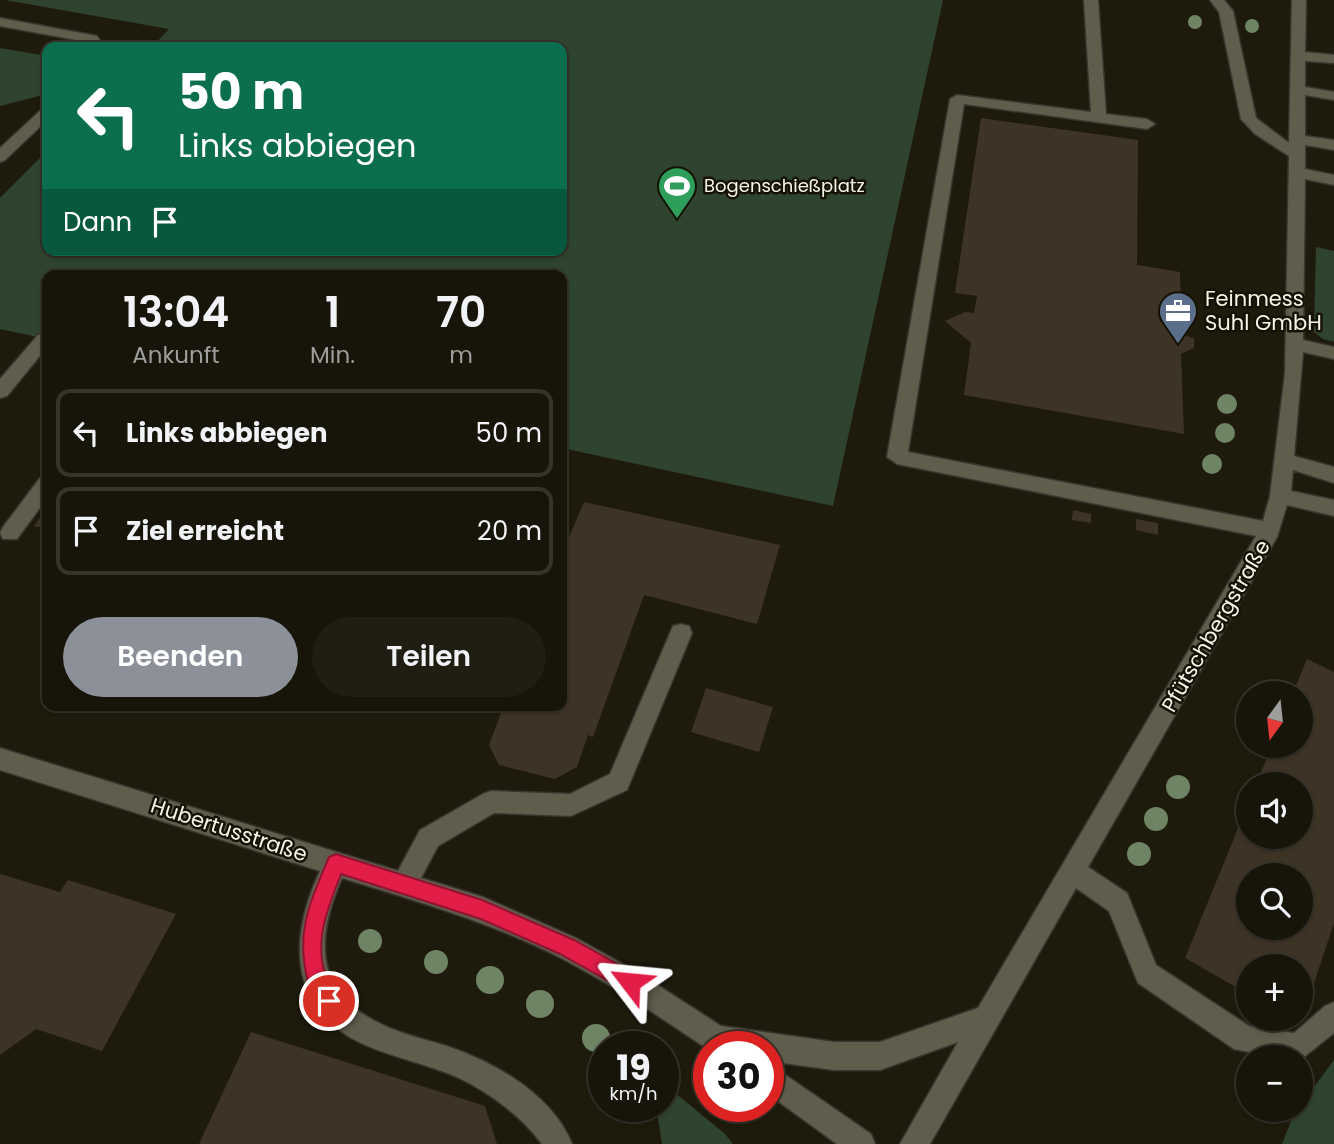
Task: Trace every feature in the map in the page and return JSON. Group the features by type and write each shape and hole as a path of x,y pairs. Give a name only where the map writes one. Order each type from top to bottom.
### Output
{"street":[{"path":"1091,0 1099,118"},
{"path":"1217,0 1226,11 1249,119 1260,131 1334,180"},
{"name":"Pfütschbergstraße","path":"914,1144 984,1019 1167,714 1270,531 1280,496 1295,344 1301,56 1299,0"},
{"path":"0,22 92,39 94,42"},
{"path":"1301,56 1334,59"},
{"path":"1300,90 1334,96"},
{"path":"1147,124 957,99 897,457 1270,531"},
{"path":"0,157 42,117"},
{"path":"1299,156 1334,145"},
{"path":"0,391 42,340"},
{"path":"1295,344 1334,353"},
{"path":"1284,460 1334,475"},
{"path":"10,533 42,490"},
{"path":"1280,496 1334,508"},
{"path":"404,884 429,838 491,802 571,805 619,782 681,634"},
{"name":"Hubertusstraße","path":"0,759 482,910 567,947 630,982 704,1031"},
{"path":"336,864 314,918 310,953 319,988 338,1014 361,1031 457,1063 526,1104 558,1144"},
{"path":"1072,871 1118,902 1147,974 1244,1039 1298,1047 1334,1016"},
{"name":"Hubertusstraße","path":"784,1049 834,1056 880,1056 984,1019"},
{"path":"784,1089 861,1144"}],"green space":[{"path":"5,0 943,0 833,506 567,449 567,270 42,270 42,338 0,329 0,198 42,156 42,256 567,256 567,42 157,42 169,29"},
{"path":"0,48 42,55 42,95 0,106"},
{"path":"1316,247 1334,251 1334,342 1323,339 1314,332"},
{"path":"1334,1060 1334,1144 1282,1144 1291,1122 1313,1122 1313,1088"},
{"path":"679,1096 693,1108 693,1122 710,1122 733,1144 662,1144 659,1122 679,1122"}],"building":[{"path":"981,118 1138,140 1137,265 1180,272 1182,335 1194,338 1194,348 1181,354 1184,434 964,395 971,343 945,321 965,312 974,313 977,296 955,293"},
{"path":"584,502 780,545 757,624 644,595 593,737 588,735 577,767 555,779 499,765 489,745 501,713 496,711 567,711 567,542"},
{"path":"1073,510 1091,514 1091,523 1072,520"},
{"path":"42,515 42,528 34,526"},
{"path":"1136,519 1158,523 1158,535 1136,530"},
{"path":"1307,659 1334,672 1334,923 1313,986 1313,954 1236,954 1236,987 1185,958 1236,833 1236,849 1313,849 1313,772 1261,772 1267,758 1313,758 1313,681 1298,681"},
{"path":"706,688 773,707 759,752 691,732"},
{"path":"0,874 60,892 68,880 176,914 102,1051 36,1029 0,1055"},
{"path":"251,1032 485,1106 497,1144 199,1144"}],"place":[{"name":"Bogenschießplatz","path":"677,220"},
{"name":"Feinmess Suhl GmbH","path":"1178,345"}],"route":[{"path":"329,1001 319,988 310,953 314,918 336,864 482,910 567,947 630,982"}]}
